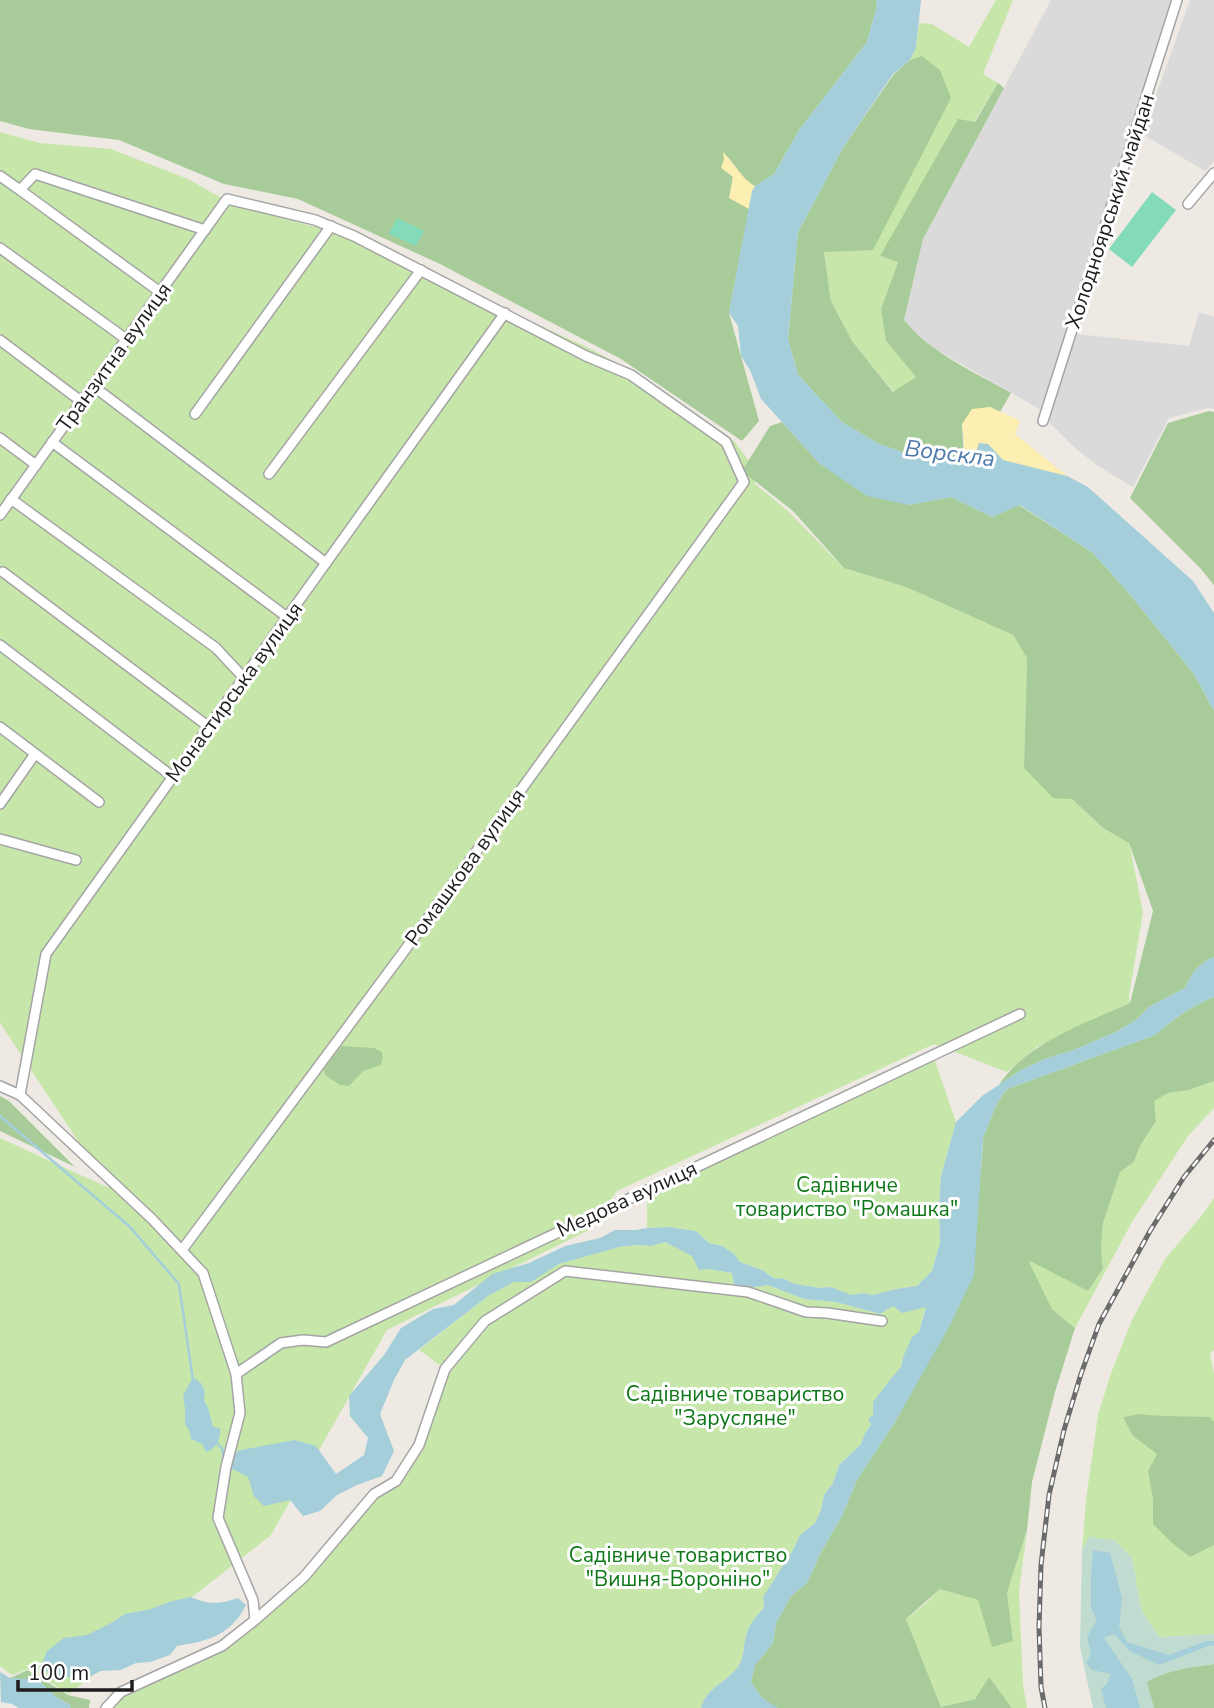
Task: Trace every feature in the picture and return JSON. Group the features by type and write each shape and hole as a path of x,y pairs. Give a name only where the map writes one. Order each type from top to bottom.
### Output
{"street":[{"name":"Холодноярський майдан","path":"1042,421 1177,0"},
{"path":"1188,204 1214,173"},
{"path":"20,190 35,174 205,230"},
{"path":"0,176 160,292"},
{"name":"Транзитна вулиця","path":"0,515 227,198 331,226"},
{"path":"195,414 331,226 505,313"},
{"path":"0,248 126,339"},
{"path":"269,474 421,270"},
{"name":"Ромашкова вулиця","path":"182,1250 387,975 744,482 726,442 631,375 586,356 505,313"},
{"name":"Монастирська вулиця","path":"20,1095 46,954 505,313"},
{"path":"0,340 82,402"},
{"path":"93,386 326,563"},
{"path":"0,438 36,465"},
{"path":"52,442 287,617"},
{"path":"11,499 216,648 244,678"},
{"path":"3,572 209,727"},
{"path":"0,645 173,777"},
{"path":"0,727 99,802"},
{"path":"0,804 35,754"},
{"path":"0,838 76,860"},
{"name":"Медова вулиця","path":"236,1374 281,1343 303,1340 326,1342 1020,1014"},
{"path":"0,1086 20,1095 152,1219 203,1273 236,1374 240,1413 226,1467 218,1518 253,1600 255,1620"},
{"path":"106,1708 121,1692 222,1646 304,1577 374,1494 396,1481 419,1445 445,1369 485,1321 565,1271 748,1292 806,1312 882,1321"}],"shaded area":[{"path":"1051,0 1175,0 1041,410 932,347 904,320 923,239"},
{"path":"1190,0 1214,0 1214,162 1205,171 1142,134"},
{"path":"1199,312 1214,317 1214,409 1208,408 1169,418 1133,487 1098,466 1049,422 1076,334 1189,346"}],"green space":[{"path":"0,0 877,0 867,42 799,130 774,174 755,186 746,180 723,153 733,177 730,198 749,209 729,313 759,421 742,441 621,359 440,264 298,199 224,184 119,140 29,129 0,121"},
{"path":"996,0 1013,0 983,74 998,83 974,122 880,256 898,262 881,309 886,341 917,378 894,392 852,341 831,301 824,251 873,249 922,56 910,60 916,48 919,23 932,24 969,47"},
{"path":"922,56 940,70 951,98 873,250 824,252 831,301 852,341 893,392 916,377 886,341 881,309 898,262 880,256 958,119 975,122 998,83 1004,88 923,239 904,320 940,352 1011,393 1000,412 990,407 962,424 964,458 955,461 926,460 879,444 842,422 798,375 788,339 798,232 844,146 894,74 910,60"},
{"path":"0,132 40,143 111,149 188,179 234,205 333,230 591,349 641,376 733,440 754,467 755,484 787,510 844,568 906,587 1013,635 1027,657 1024,768 1072,799 1103,828 1129,842 1143,912 1130,1003 1037,1047 1007,1072 934,1044 617,1191 591,1229 387,1330 271,1535 69,1694 28,1669 12,1675 0,1666 0,1138 109,1188 0,1023"},
{"path":"1152,192 1176,210 1132,267 1109,249"},
{"path":"397,218 424,231 416,246 389,234"},
{"path":"1209,411 1214,412 1214,585 1130,498 1168,423"},
{"path":"782,422 820,464 909,505 951,497 992,517 1019,505 1093,553 1194,674 1214,711 1214,957 1196,970 1185,988 1149,1007 1136,1020 1116,1032 1045,1059 1023,1069 999,1085 1025,1057 1041,1046 1130,1003 1153,911 1129,843 1103,828 1072,799 1053,798 1024,768 1027,658 1013,635 906,587 844,568 793,511 742,471 770,426"},
{"path":"1214,997 1214,1081 1189,1090 1168,1093 1154,1101 1156,1121 1140,1146 1134,1162 1120,1172 1103,1223 1103,1269 1088,1291 1028,1260 1052,1309 1075,1328 1032,1482 1027,1530 1007,1593 1013,1641 992,1647 978,1600 940,1589 906,1619 941,1707 975,1699 989,1677 1012,1708 776,1708 761,1697 751,1682 755,1665 773,1643 776,1623 791,1596 807,1583 842,1516 857,1480 895,1422 920,1376 979,1190 983,1138 996,1105 1006,1090 1155,1035 1183,1013"},
{"path":"342,1046 374,1048 382,1052 381,1065 363,1071 349,1086 340,1085 325,1075 324,1070"},
{"name":"Садівниче товариство \"Ромашка\"","path":"933,1055 956,1122 941,1176 940,1243 932,1271 917,1286 873,1295 851,1295 831,1287 795,1284 782,1278 775,1279 762,1270 739,1262 734,1254 722,1246 709,1243 696,1231 668,1227 647,1228 647,1190"},
{"path":"1214,1081 1214,1108 1188,1136 1132,1222 1075,1328 1052,1309 1027,1259 1088,1291 1103,1269 1103,1223 1120,1172 1134,1162 1140,1146 1156,1121 1153,1101 1168,1093 1189,1090"},
{"path":"0,1096 9,1101 75,1167 0,1131"},
{"path":"1214,1198 1214,1350 1210,1353 1214,1374 1214,1634 1159,1637 1141,1609 1132,1558 1114,1540 1090,1538 1082,1550 1086,1500 1098,1415 1132,1320 1165,1259"},
{"path":"665,1242 692,1256 708,1269 732,1273 734,1284 749,1288 768,1285 804,1299 836,1302 880,1314 893,1306 927,1306 919,1333 903,1357 901,1367 889,1381 861,1444 839,1465 833,1483 824,1495 815,1523 800,1535 763,1597 764,1608 749,1628 740,1664 707,1695 701,1708 110,1708 121,1692 222,1646 304,1577 374,1494 396,1481 419,1445 445,1369 419,1350 488,1296 514,1282 531,1282 558,1264 593,1253"},
{"path":"1140,1414 1210,1417 1214,1422 1214,1545 1190,1557 1153,1524 1153,1499 1148,1471 1157,1454 1133,1436 1123,1417"},
{"path":"1027,1530 1019,1592 1023,1684 1027,1708 1012,1708 989,1678 975,1699 941,1707 906,1619 940,1589 978,1600 1013,1641 1007,1593"},
{"path":"1089,1537 1114,1540 1132,1558 1141,1609 1159,1637 1214,1634 1214,1664 1171,1672 1147,1682 1154,1708 1093,1708 1080,1647 1082,1550"},
{"path":"1214,1664 1214,1708 1154,1708 1146,1682 1170,1672"},
{"path":"28,1670 68,1695 90,1700 89,1708 71,1708 41,1683 10,1678"}],"sand":[{"path":"723,152 755,186 749,209 729,198 733,177 721,168"},
{"path":"990,407 1020,421 1015,434 1067,476 976,452 964,458 962,424 972,409"}],"water":[{"path":"877,0 921,0 916,48 910,60 893,74 844,146 798,232 788,339 798,375 842,422 879,444 926,460 955,461 976,452 979,443 988,444 1003,460 1067,476 1088,487 1193,581 1214,613 1214,711 1194,674 1093,553 1020,505 992,517 951,497 909,505 867,496 820,464 761,399 750,370 741,356 738,326 729,313 752,191 755,186 774,174 799,130 867,42"},
{"path":"1214,957 1214,997 1183,1013 1155,1035 1006,1090 996,1105 983,1138 974,1275 949,1327 895,1422 857,1480 842,1516 807,1583 791,1596 776,1623 773,1643 755,1665 751,1682 761,1697 778,1708 701,1708 707,1695 740,1664 749,1628 764,1608 763,1597 800,1535 815,1523 824,1495 833,1483 839,1465 861,1444 871,1425 868,1419 873,1415 873,1402 901,1367 912,1337 919,1332 926,1307 902,1313 893,1306 880,1314 836,1302 804,1299 768,1285 749,1288 734,1284 732,1273 699,1270 692,1256 665,1242 651,1246 619,1247 559,1264 531,1282 514,1282 488,1296 405,1360 380,1414 394,1451 382,1476 337,1495 320,1511 303,1516 290,1500 264,1506 254,1496 248,1477 230,1468 233,1454 241,1450 295,1440 316,1446 336,1474 364,1455 368,1438 350,1416 349,1396 384,1355 401,1328 433,1309 454,1305 492,1274 529,1263 565,1246 600,1238 615,1230 668,1227 696,1231 709,1243 722,1246 734,1254 740,1262 762,1270 775,1279 782,1278 795,1284 820,1288 831,1287 851,1295 873,1295 917,1286 932,1271 940,1243 941,1176 956,1122 982,1096 1023,1069 1116,1032 1136,1020 1149,1007 1185,988 1196,970"},
{"path":"192,1379 201,1383 213,1427 220,1428 217,1443 213,1449 206,1452 202,1444 191,1439 185,1424 183,1396"},
{"path":"1093,1550 1110,1553 1122,1598 1119,1627 1127,1642 1169,1655 1206,1641 1214,1641 1214,1646 1159,1665 1130,1651 1114,1634 1104,1638 1132,1679 1140,1708 1106,1708 1101,1689 1107,1684 1111,1674 1092,1670 1086,1663 1091,1654 1087,1637 1097,1620 1091,1608"},
{"path":"191,1597 214,1603 238,1598 246,1605 233,1623 218,1635 177,1646 170,1655 150,1662 136,1663 121,1670 101,1671 81,1681 49,1675 42,1664 47,1651 64,1638 87,1635 125,1614"},
{"path":"0,1672 10,1678 41,1683 71,1708 19,1708 1,1702"}],"waterway":[{"path":"0,1116 130,1227 179,1284 193,1381"},
{"path":"215,1442 222,1449 223,1459"}],"railway":[{"path":"1045,1708 1041,1687 1039,1627 1041,1565 1049,1495 1064,1430 1099,1324 1150,1231 1184,1177 1214,1140"}],"water label":[{"name":"Ворскла","path":"950,453"}],"park label":[{"name":"Садівниче товариство \"Зарусляне\"","path":"735,1406"},
{"name":"Садівниче товариство \"Вишня-Вороніно\"","path":"678,1567"}]}
